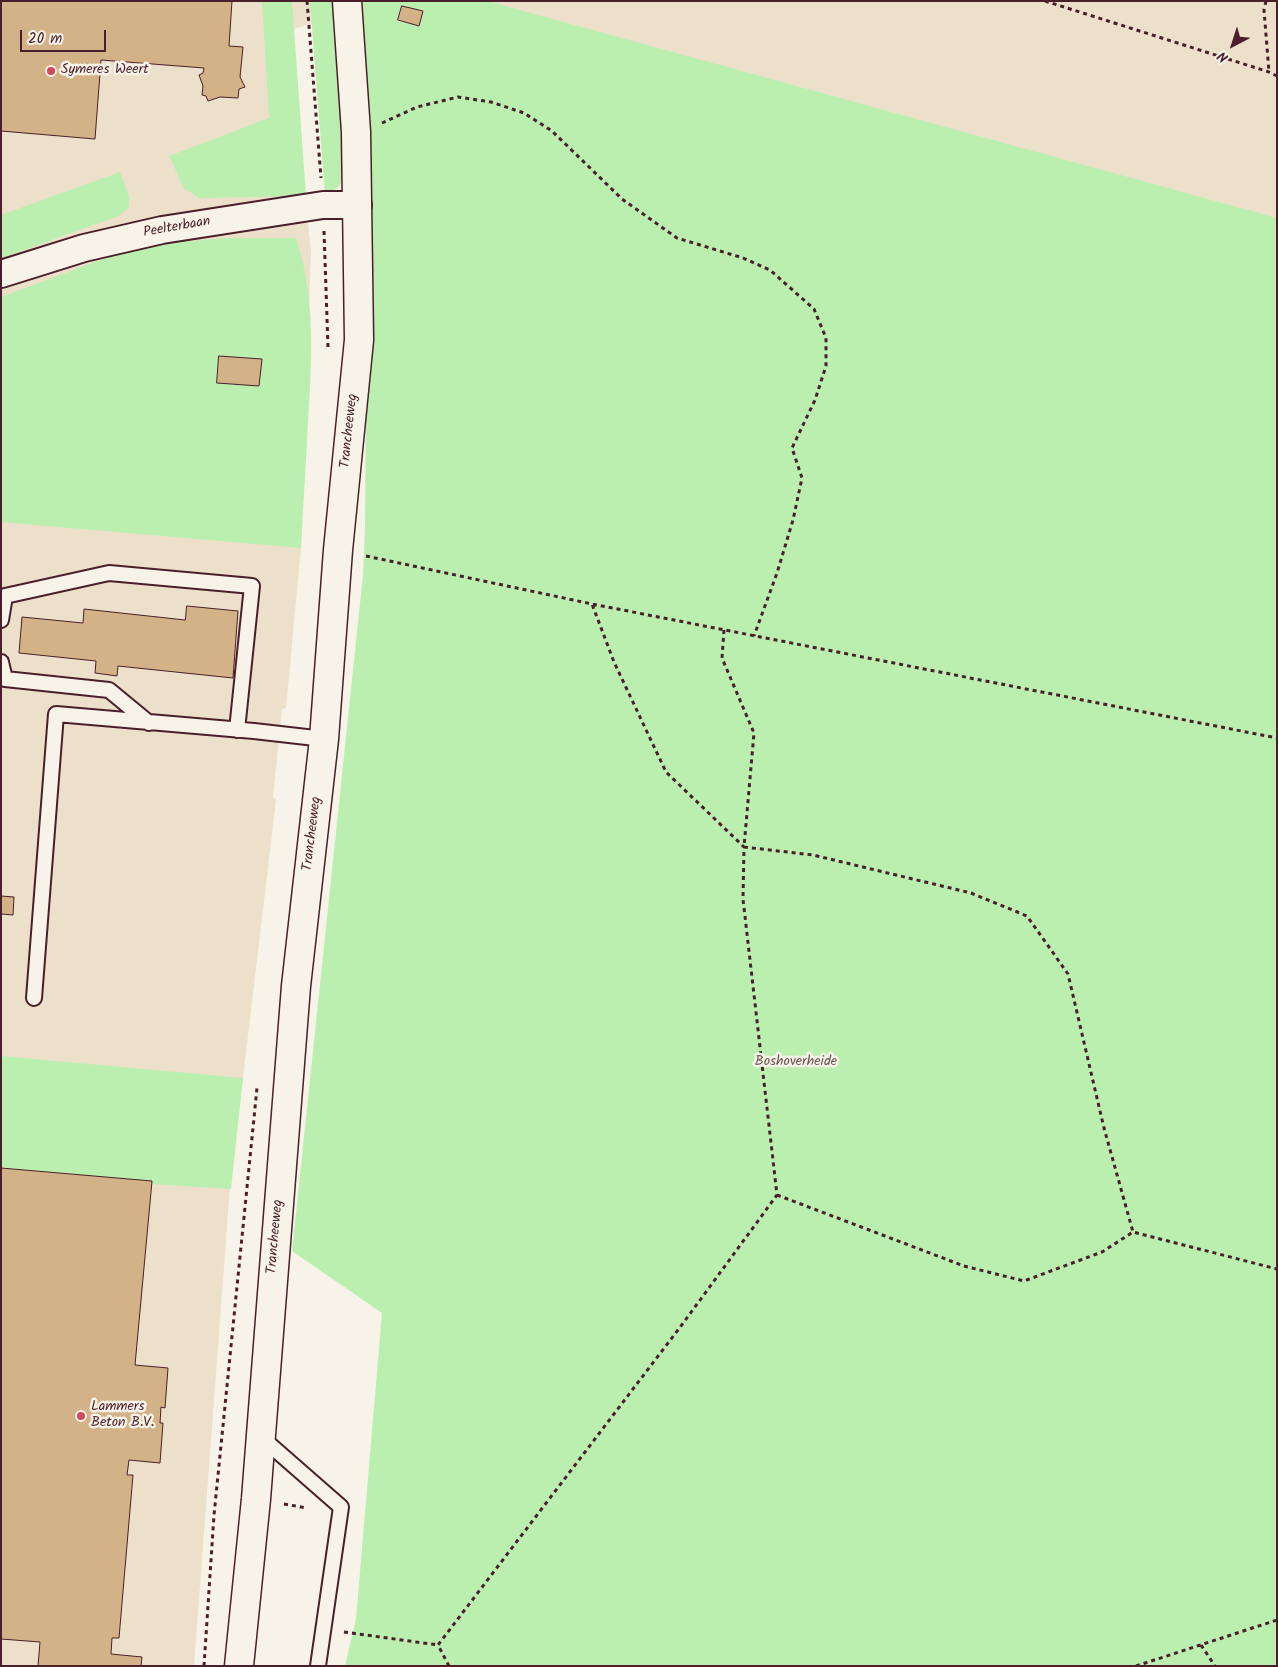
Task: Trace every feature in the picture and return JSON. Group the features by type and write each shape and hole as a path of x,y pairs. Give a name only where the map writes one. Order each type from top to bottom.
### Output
{"street":[{"name":"Trancheeweg","path":"239,1666 256,1499 296,986 324,739 338,550 359,340 356,132 347,1"},
{"name":"Peelterbaan","path":"1,274 84,248 162,230 323,205 358,205"}],"lane":[{"path":"1,620 5,596 109,574 252,586 237,730"},
{"path":"1,662 5,679 109,690 149,723"},
{"path":"34,998 56,714 324,739"},
{"path":"260,1436 341,1507 318,1666"}],"path":[{"path":"307,1 323,205"},
{"path":"1045,1 1277,76"},
{"path":"1266,1 1264,10 1269,72"},
{"path":"356,132 367,131 417,107 458,98 491,102 524,113 552,131 622,199 677,238 743,258 770,270 814,309 826,338 826,366 815,400 792,448 802,478 777,573 754,636"},
{"path":"338,550 592,604 1277,738"},
{"path":"592,604 614,662 666,772 744,847 813,855 971,893 1027,916 1068,974 1104,1128 1133,1232"},
{"path":"438,1645 681,1326 777,1195 743,899 744,847 754,733 722,658 724,630"},
{"path":"777,1195 964,1266 1024,1282 1102,1252 1133,1232 1277,1268"},
{"path":"256,1499 340,1513"},
{"path":"1136,1666 1277,1620"},
{"path":"323,1629 438,1645"},
{"path":"438,1645 449,1666"},
{"path":"1201,1645 1215,1666"}],"shaded area":[{"path":"1,1 378,1 285,32 311,250 301,548 286,708 282,709 273,797 276,800 230,1187 194,1666 1,1666"},
{"path":"456,1 1277,1 1277,266"}],"green space":[{"path":"262,1 292,1 306,196 199,198 184,188 169,156 269,118"},
{"path":"310,1 332,1 345,169 340,185 325,195"},
{"name":"Boshoverheide","path":"354,1 487,1 1277,218 1277,1666 345,1666 356,1619 382,1313 292,1251 363,575 366,396 373,265"},
{"path":"120,172 129,196 129,207 119,216 1,258 1,215"},
{"path":"226,238 296,238 302,261 310,306 311,352 301,548 1,522 1,297 100,260 156,244"},
{"path":"1,1056 243,1078 231,1189 151,1184 1,1167"}],"building":[{"name":"Symeres Weert","path":"1,1 232,1 229,46 243,47 240,77 245,87 239,89 238,98 220,97 208,101 206,96 202,95 203,86 199,75 203,73 204,68 101,60 95,139 1,131"},
{"path":"402,6 423,11 419,26 398,20"},
{"path":"219,356 262,359 259,386 217,383"},
{"path":"187,606 238,611 233,678 118,666 117,676 95,673 96,661 19,653 22,617 83,623 84,609 185,620"},
{"path":"1,896 14,897 13,915 1,914"},
{"name":"Lammers Beton B.V.","path":"1,1168 152,1181 135,1365 168,1368 165,1408 161,1407 160,1423 163,1423 160,1463 129,1460 127,1475 133,1475 119,1638 112,1638 111,1654 142,1657 141,1666 38,1666 40,1642 1,1639"}],"place":[{"name":"Symeres Weert","path":"51,71"},
{"name":"Lammers Beton B.V.","path":"81,1416"}]}
